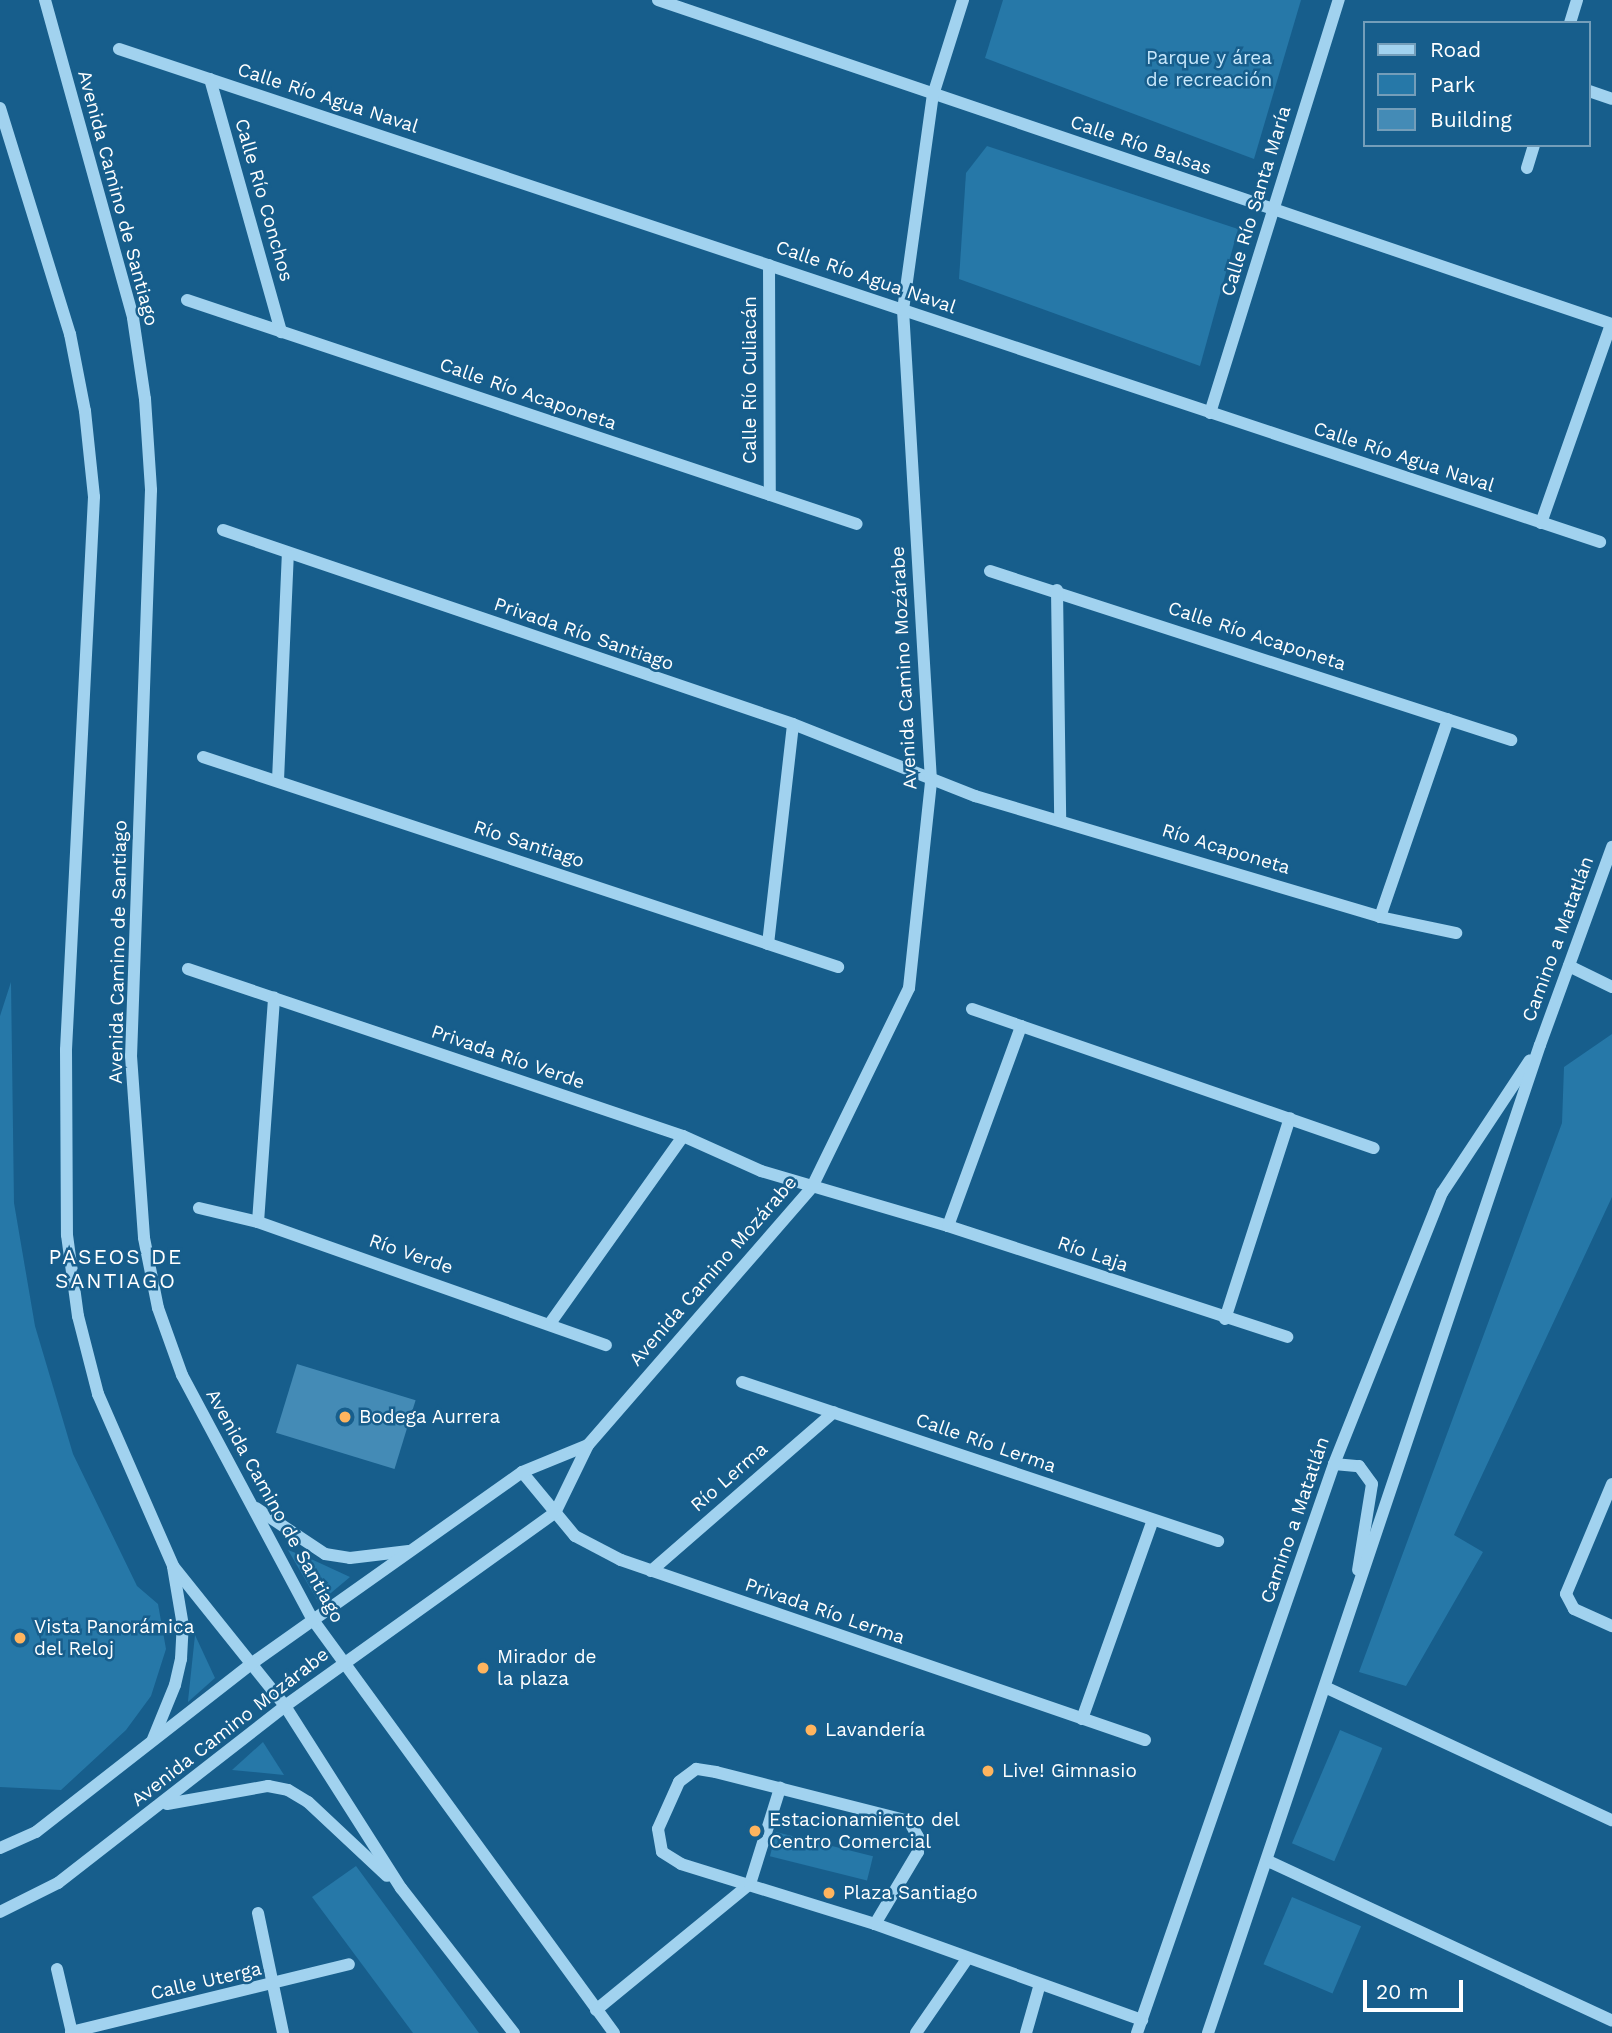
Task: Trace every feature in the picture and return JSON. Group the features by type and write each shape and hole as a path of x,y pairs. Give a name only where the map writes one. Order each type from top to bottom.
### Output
{"street":[{"name":"Avenida Camino de Santiago","path":"45,0 133,318 145,399 151,490 131,1056 144,1238 158,1308 182,1375 313,1620 614,2033"},
{"name":"Calle Río Balsas","path":"658,0 1612,324"},
{"name":"Avenida Camino Mozárabe","path":"0,1912 58,1883 163,1805 285,1706 555,1513 588,1445 812,1187 909,988 931,780 903,310 933,95 963,0"},
{"name":"Calle Río Santa María","path":"1210,413 1339,0"},
{"path":"1571,21 1577,0"},
{"name":"Calle Río Agua Naval","path":"119,49 1600,542"},
{"name":"Calle Río Conchos","path":"210,79 281,331"},
{"path":"1591,92 1612,99"},
{"path":"0,108 70,334 85,411 94,497 66,1050 69,1249 78,1316 98,1394 173,1566 183,1626 176,1685 151,1742"},
{"path":"1527,168 1533,147"},
{"name":"Calle Río Culiacán","path":"769,265 769,495"},
{"name":"Calle Río Acaponeta","path":"187,300 857,524"},
{"path":"1541,523 1612,324"},
{"name":"Privada Río Santiago","path":"223,530 288,555 793,724 931,780"},
{"path":"278,780 288,555"},
{"name":"Calle Río Acaponeta","path":"990,571 1057,590 1511,740"},
{"path":"1057,590 1060,818"},
{"path":"1380,917 1448,719"},
{"path":"768,944 793,724"},
{"name":"Río Santiago","path":"203,757 838,967"},
{"name":"Río Acaponeta","path":"931,780 1380,917 1456,933"},
{"name":"Camino a Matatlán","path":"1208,2033 1327,1688 1540,1045 1612,847"},
{"path":"1569,967 1612,987"},
{"name":"Privada Río Verde","path":"188,969 682,1136 761,1171 812,1187"},
{"path":"258,1222 274,998"},
{"path":"972,1009 1374,1148"},
{"path":"948,1226 1021,1026"},
{"name":"Camino a Matatlán","path":"1137,2033 1334,1464 1442,1193 1540,1045"},
{"path":"1225,1319 1290,1118"},
{"path":"551,1322 682,1136"},
{"name":"Río Laja","path":"812,1187 948,1226 1225,1319 1287,1337"},
{"name":"Río Verde","path":"199,1208 258,1222 551,1322 606,1345"},
{"name":"Calle Río Lerma","path":"742,1382 1218,1541"},
{"name":"Río Lerma","path":"650,1571 834,1412"},
{"name":"Avenida Camino Mozárabe","path":"0,1848 36,1832 251,1664 522,1472 588,1445"},
{"path":"1334,1464 1359,1466 1372,1484 1345,1632"},
{"name":"Privada Río Lerma","path":"522,1472 575,1536 650,1571 1145,1740"},
{"path":"1612,1484 1566,1594 1574,1609 1612,1626"},
{"path":"251,1505 325,1554 350,1558 409,1551"},
{"path":"1082,1719 1153,1520"},
{"path":"173,1566 285,1706 401,1888 514,2033"},
{"path":"1327,1688 1612,1820"},
{"path":"875,1924 918,1852 918,1837 909,1821 696,1769 678,1782 658,1829 662,1852 681,1864 875,1924 1142,2020"},
{"path":"163,1805 268,1787 288,1790 308,1802 401,1888"},
{"path":"596,2010 750,1884 780,1788"},
{"path":"1268,1861 1612,2021"},
{"path":"258,1913 283,2033"},
{"path":"916,2033 967,1959"},
{"name":"Calle Uterga","path":"71,2033 349,1964"},
{"path":"57,1969 71,2033"},
{"path":"1026,2033 1040,1984"}],"green space":[{"name":"Parque y área de recreación","path":"1003,0 1301,0 1254,159 985,58"},
{"path":"987,146 1238,229 1200,366 959,279 966,173"},
{"path":"11,982 14,1203 35,1326 73,1454 137,1586 158,1604 166,1649 151,1696 126,1730 61,1790 0,1787 0,1016"},
{"path":"1612,1034 1612,1197 1454,1535 1483,1552 1406,1686 1359,1672 1562,1123 1564,1067"},
{"path":"288,1550 311,1559 350,1577 319,1603"},
{"path":"195,1635 215,1678 188,1702 188,1701"},
{"path":"1340,1730 1382,1748 1334,1861 1292,1843"},
{"path":"263,1742 284,1775 232,1770"},
{"path":"776,1832 873,1856 867,1880 770,1856"},
{"path":"356,1866 479,2033 413,2033 312,1897"},
{"path":"1292,1897 1361,1926 1333,1994 1263,1964"}],"building":[{"name":"Bodega Aurrera","path":"297,1364 416,1400 395,1469 276,1433"}],"place":[{"name":"Bodega Aurrera","path":"345,1417"},
{"name":"Vista Panorámica del Reloj","path":"20,1638"},
{"name":"Mirador de la plaza","path":"483,1668"},
{"name":"Lavandería","path":"811,1730"},
{"name":"Live! Gimnasio","path":"988,1771"},
{"name":"Estacionamiento del Centro Comercial","path":"755,1831"},
{"name":"Plaza Santiago","path":"829,1893"}],"district":[{"name":"PASEOS DE SANTIAGO","path":"116,1269"}]}
